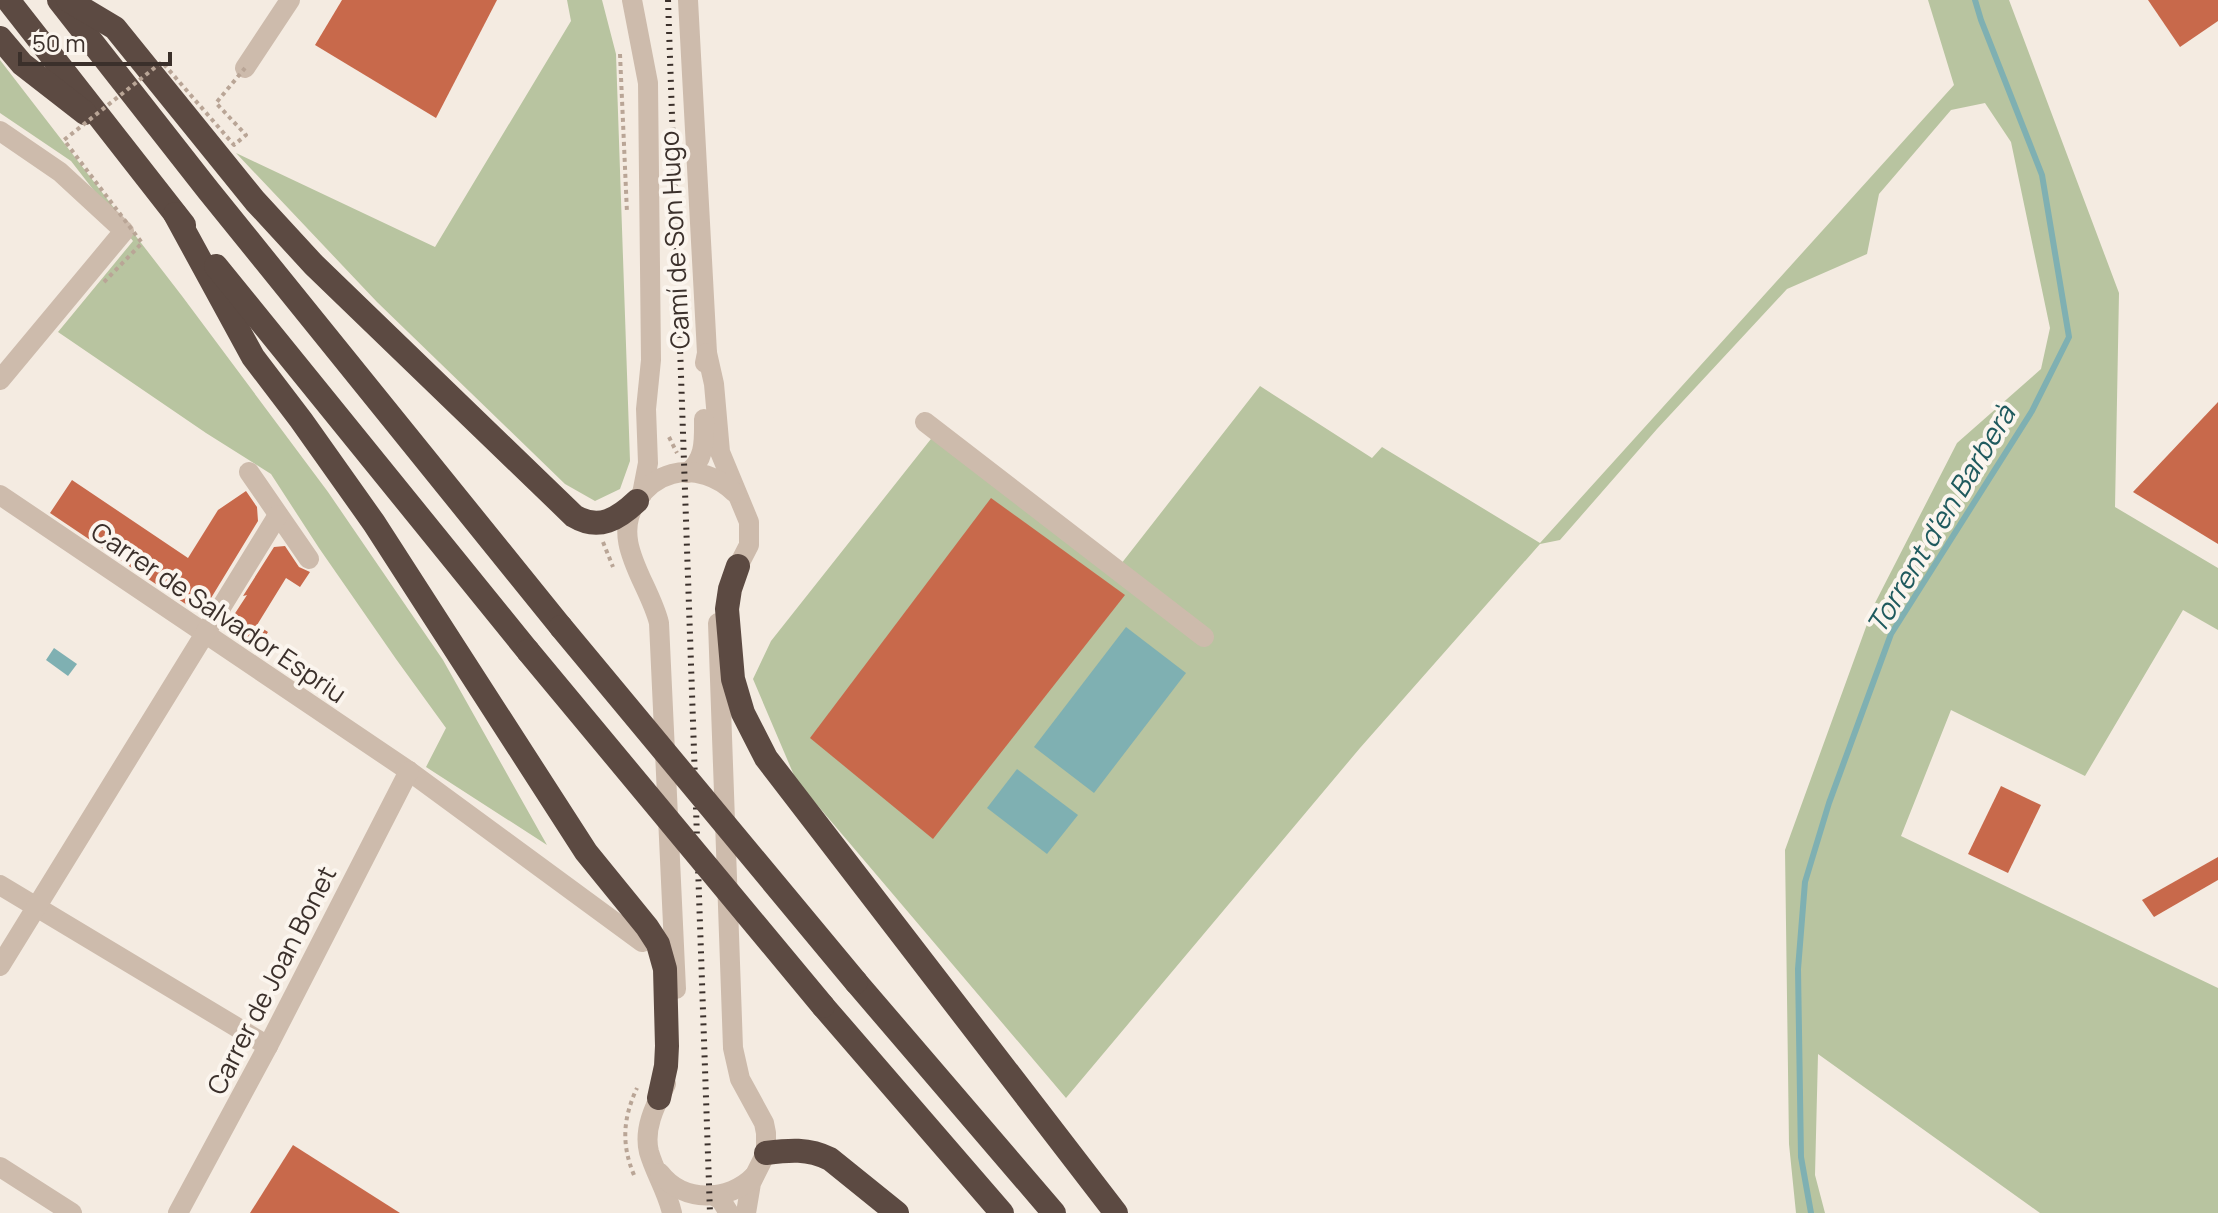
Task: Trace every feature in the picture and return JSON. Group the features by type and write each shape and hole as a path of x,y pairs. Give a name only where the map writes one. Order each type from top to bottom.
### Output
{"highway":[{"path":"8,0 175,214 528,651 823,1006 1002,1213"},
{"path":"59,0 208,190 561,627 856,982 1054,1213"},
{"path":"68,0 115,28 255,201 314,265 574,516 588,523 610,521 639,498"},
{"path":"0,38 22,64 112,134"},
{"path":"175,214 253,357 374,523 586,852 658,944 665,969 667,1046 665,1076 659,1098"},
{"path":"738,566 727,609 733,679 743,713 766,758 1116,1213"},
{"path":"762,1163 799,1150 818,1153 830,1159 897,1213"}],"street":[{"path":"245,68 290,0"},
{"path":"632,0 648,83 651,360 659,447 669,467 683,473 712,477 740,499"},
{"name":"Camí de Son Hugo","path":"683,473 695,467 704,445 703,385 707,353 688,0"},
{"path":"0,131 60,172 124,231 0,380"},
{"path":"707,353 714,384 720,452 749,522 750,535 749,545 722,598 718,625 733,1048 740,1079 764,1123 767,1144 762,1163 751,1183 746,1213"},
{"path":"639,498 648,463 646,409 651,360"},
{"path":"925,422 1204,637"},
{"path":"249,472 309,559"},
{"path":"672,1213 648,1149 649,1123 675,1060 677,1041 676,954 659,623 654,604 630,554 627,537 630,511 639,498 656,481 683,473"},
{"name":"Carrer de Salvador Espriu","path":"3,505 205,633 409,771 642,942"},
{"path":"0,966 278,515"},
{"name":"Carrer de Joan Bonet","path":"178,1213 268,1046 409,771"},
{"path":"0,885 268,1046"},
{"path":"654,1163 669,1183 692,1194 710,1195 737,1190 762,1163"},
{"path":"0,1167 72,1213"},
{"path":"689,1213 695,1202 710,1195 721,1200 729,1213"}],"path":[{"path":"104,282 142,243 64,140 162,62 234,145 246,135 216,103 245,68"}],"green space":[{"path":"567,0 602,0 616,54 630,461 620,489 595,501 565,484 377,302 236,153 435,247 571,21"},
{"path":"1928,0 2009,0 2119,293 2115,507 2218,568 2218,630 2183,610 2085,776 1951,710 1901,836 2218,988 2218,1213 2040,1213 1818,1054 1815,1175 1825,1213 1796,1213 1789,1144 1785,850 1874,605 1957,443 2041,369 2050,328 2011,142 1985,103 1951,110 1879,194 1867,254 1787,289 1657,429 1560,540 1540,544 1360,748 1066,1098 796,780 753,679 771,641 942,425 1121,564 1260,386 1372,458 1382,447 1540,543 1954,85"},
{"path":"0,60 328,492 443,660 547,845 426,767 446,728 319,548 271,474 58,332 133,241 71,161 0,113"}],"water":[{"path":"1126,627 1186,673 1094,793 1034,747"},
{"path":"54,648 77,664 68,676 46,660"},
{"path":"1017,769 1078,815 1047,854 987,808"}],"building":[{"path":"342,0 497,0 436,118 315,45"},
{"path":"2148,0 2218,0 2218,21 2180,47"},
{"path":"2218,402 2218,544 2133,492"},
{"path":"72,480 188,558 218,510 246,491 257,507 258,521 208,603 190,607 50,513"},
{"path":"991,498 1125,595 933,839 810,738"},
{"path":"285,546 299,567 310,572 300,587 286,578 257,625 268,632 255,651 234,637 230,621 274,547"},
{"path":"2001,786 2041,805 2008,873 1968,854"},
{"path":"2218,857 2218,880 2154,917 2142,900"},
{"path":"293,1145 400,1213 250,1213"}],"waterway":[{"name":"Torrent d'en Barberà","path":"1811,1213 1801,1157 1798,969 1805,882 1829,803 1891,634 2032,411 2069,337 2042,175 1975,0"}],"railway":[{"path":"668,0 710,1213"}]}
